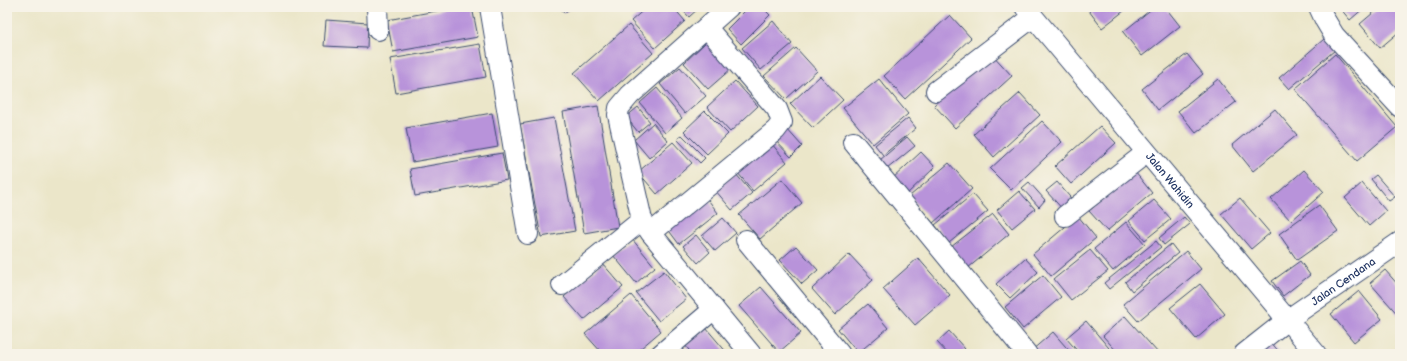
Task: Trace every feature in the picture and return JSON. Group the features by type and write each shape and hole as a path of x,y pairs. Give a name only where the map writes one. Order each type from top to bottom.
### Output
{"street":[{"path":"377,7 378,30"},
{"path":"490,7 528,234"},
{"path":"729,7 630,95 619,108 618,115 646,226 750,354"},
{"path":"1319,7 1334,35 1400,108"},
{"path":"936,91 1029,12"},
{"name":"Jalan Wahidin","path":"1029,12 1316,354"},
{"path":"562,285 646,226 776,130 782,122 777,109 707,28"},
{"path":"853,142 1027,354"},
{"path":"1065,216 1146,152"},
{"path":"746,240 840,354"},
{"name":"Jalan Cendana","path":"1244,354 1287,320 1400,242"},
{"path":"661,354 714,309"}],"building":[{"path":"458,7 472,7 478,37 393,52 387,20"},
{"path":"560,7 572,7 564,13"},
{"path":"647,7 673,7 685,21 655,48 631,21"},
{"path":"680,7 700,7 689,17"},
{"path":"749,7 762,7 770,15 741,44 727,29"},
{"path":"1086,7 1129,7 1102,28"},
{"path":"1154,7 1165,7 1180,26 1142,56 1123,32"},
{"path":"1339,7 1365,7 1350,20"},
{"path":"1380,7 1400,7 1400,31 1380,48 1360,24"},
{"path":"950,15 971,38 905,99 884,76"},
{"path":"326,20 368,23 367,48 324,46"},
{"path":"773,21 792,44 761,70 742,48"},
{"path":"629,25 653,53 599,101 574,73"},
{"path":"1331,33 1341,45 1289,89 1279,78"},
{"path":"707,41 732,68 708,89 684,63"},
{"path":"480,44 486,77 396,93 390,59"},
{"path":"796,48 817,71 786,99 764,76"},
{"path":"991,53 1012,76 955,128 934,105"},
{"path":"1187,54 1203,74 1158,110 1142,89"},
{"path":"1335,54 1397,127 1357,161 1295,89"},
{"path":"680,67 706,96 685,114 660,84"},
{"path":"820,76 843,100 813,128 790,104"},
{"path":"879,79 908,114 873,144 843,108"},
{"path":"1218,79 1236,102 1196,133 1178,111"},
{"path":"735,81 758,106 730,132 707,107"},
{"path":"657,88 682,118 665,133 640,103"},
{"path":"1020,93 1040,115 994,157 974,134"},
{"path":"598,106 618,227 584,233 563,112"},
{"path":"638,107 650,122 638,132 626,117"},
{"path":"1275,109 1297,135 1253,171 1232,145"},
{"path":"705,111 728,134 707,154 684,131"},
{"path":"492,113 498,147 412,162 406,128"},
{"path":"554,118 575,231 541,237 520,124"},
{"path":"908,118 916,128 883,155 875,145"},
{"path":"1042,121 1062,142 1011,190 990,169"},
{"path":"653,123 668,141 649,158 634,140"},
{"path":"1100,126 1116,143 1071,184 1055,166"},
{"path":"786,128 802,146 791,157 774,139"},
{"path":"682,135 705,158 700,163 677,139"},
{"path":"907,137 915,146 887,169 880,160"},
{"path":"673,142 692,163 657,194 638,172"},
{"path":"771,143 787,162 753,191 737,172"},
{"path":"921,152 935,167 905,196 891,180"},
{"path":"502,153 507,180 415,196 410,169"},
{"path":"949,163 972,189 933,223 910,196"},
{"path":"1304,170 1324,192 1291,221 1271,199"},
{"path":"1135,172 1152,193 1107,231 1089,211"},
{"path":"735,173 752,193 732,210 715,190"},
{"path":"1376,175 1395,197 1389,201 1371,179"},
{"path":"782,179 802,203 760,239 739,215"},
{"path":"1029,182 1045,200 1039,207 1022,188"},
{"path":"1057,182 1076,204 1066,213 1046,191"},
{"path":"1362,183 1386,211 1369,226 1345,198"},
{"path":"1019,191 1035,209 1012,228 997,210"},
{"path":"973,194 988,211 949,243 935,225"},
{"path":"706,197 718,213 679,244 667,228"},
{"path":"1240,198 1270,233 1251,249 1221,214"},
{"path":"1154,200 1171,219 1145,240 1129,221"},
{"path":"1319,205 1338,231 1297,260 1279,234"},
{"path":"993,214 1009,234 968,268 951,247"},
{"path":"1078,216 1096,238 1051,276 1033,254"},
{"path":"1184,217 1190,224 1164,245 1159,238"},
{"path":"723,218 736,233 715,251 702,236"},
{"path":"1126,222 1145,244 1113,271 1094,249"},
{"path":"696,235 710,252 698,263 683,246"},
{"path":"632,239 655,267 636,283 613,255"},
{"path":"1156,241 1161,247 1109,289 1104,283"},
{"path":"1171,244 1178,253 1132,291 1125,282"},
{"path":"796,246 818,270 802,284 780,260"},
{"path":"1090,250 1108,271 1071,300 1054,279"},
{"path":"1186,251 1201,269 1138,321 1123,304"},
{"path":"849,254 873,280 835,315 812,289"},
{"path":"918,258 950,295 915,325 883,289"},
{"path":"1025,258 1038,272 1010,298 996,284"},
{"path":"1300,261 1310,275 1283,296 1272,281"},
{"path":"602,263 623,287 584,320 564,297"},
{"path":"1385,270 1400,287 1400,317 1370,283"},
{"path":"664,271 686,299 659,321 636,293"},
{"path":"1043,275 1061,297 1023,329 1005,307"},
{"path":"1200,284 1225,314 1196,339 1170,308"},
{"path":"761,287 801,333 779,352 739,306"},
{"path":"1359,291 1382,319 1354,342 1331,314"},
{"path":"631,295 661,331 634,354 603,354 585,334"},
{"path":"868,304 888,328 858,353 838,329"},
{"path":"1125,316 1159,354 1119,354 1103,336"},
{"path":"1086,321 1114,354 1080,354 1066,338"},
{"path":"706,328 728,354 692,354 685,345"},
{"path":"949,331 965,349 960,354 948,354 937,342"},
{"path":"1053,332 1072,354 1034,354 1031,351"},
{"path":"1269,340 1281,354 1252,354"}]}
